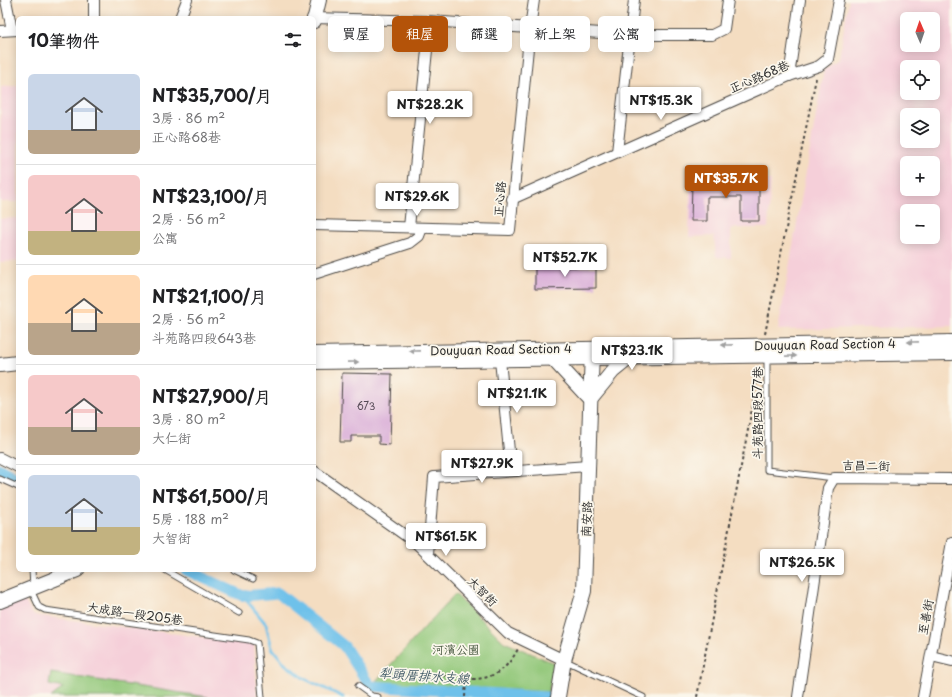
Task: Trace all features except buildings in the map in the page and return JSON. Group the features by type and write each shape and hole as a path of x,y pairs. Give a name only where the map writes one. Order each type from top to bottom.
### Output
{"main road":[{"path":"315,16 319,0"},
{"name":"Douyuan Road Section 4","path":"316,362 553,359 592,353 629,358 952,342"},
{"name":"Douyuan Road Section 4","path":"316,354 764,352 952,353"},
{"name":"南安路","path":"559,692 564,660 584,591 592,353"},
{"path":"553,359 590,399 613,371 629,358"},
{"path":"0,365 16,363"},
{"path":"0,601 72,572"}],"street":[{"path":"0,31 15,30 6,0"},
{"path":"94,0 94,16"},
{"path":"181,16 187,0"},
{"name":"正心路","path":"532,16 534,0"},
{"path":"632,16 634,0"},
{"path":"654,35 712,35 724,29 728,0"},
{"path":"789,76 800,0"},
{"path":"819,66 828,59 840,0"},
{"path":"316,19 392,20"},
{"path":"448,22 520,27"},
{"path":"409,227 427,52"},
{"name":"正心路","path":"316,225 510,230 527,52"},
{"path":"617,152 627,52"},
{"name":"正心路68巷","path":"512,199 789,76 819,66"},
{"path":"316,273 410,243 419,236 422,228"},
{"path":"500,360 511,471"},
{"path":"0,458 16,466"},
{"path":"428,554 434,477 588,466"},
{"name":"大智街","path":"316,472 416,543 508,633 564,660"},
{"name":"吉昌二街","path":"798,697 828,488 834,478 952,479"},
{"name":"至善街","path":"923,697 950,561 952,542"},
{"path":"931,656 952,661"}],"lane":[{"name":"斗苑路四段577巷","path":"764,352 767,470 834,478"},
{"path":"1,480 16,486"},
{"path":"32,572 32,589"},
{"path":"168,572 239,613"},
{"path":"238,572 253,579"},
{"name":"大成路一段205巷","path":"32,589 36,603 39,607 45,610 248,640 257,643 262,697"},
{"path":"564,660 643,697"},
{"path":"358,686 372,696 378,697"}],"path":[{"path":"697,697 764,352 811,98 819,66"},
{"path":"437,674 466,680 482,680 497,673 508,665 521,643"},
{"path":"465,697 466,680"}],"shaded area":[{"path":"849,0 952,0 952,326 778,330 824,70 839,58"},
{"path":"16,86 16,202 0,202 1,87"},
{"path":"690,180 771,180 768,228 731,228 731,258 716,257 714,236 689,237"},
{"path":"16,218 16,261 0,262 0,219"},
{"path":"23,598 33,615 254,644 257,697 0,697 0,607"}],"green space":[{"name":"河濱公園","path":"455,594 504,642 556,664 548,692 375,682"},
{"path":"51,673 208,697 51,697 63,688 49,685"}],"waterway":[{"path":"0,469 16,478"},
{"name":"犁頭厝排水支線","path":"190,572 243,596 278,593 344,646 370,686 547,697"},
{"path":"243,596 266,624 272,648 285,664 305,679 343,697"}]}
